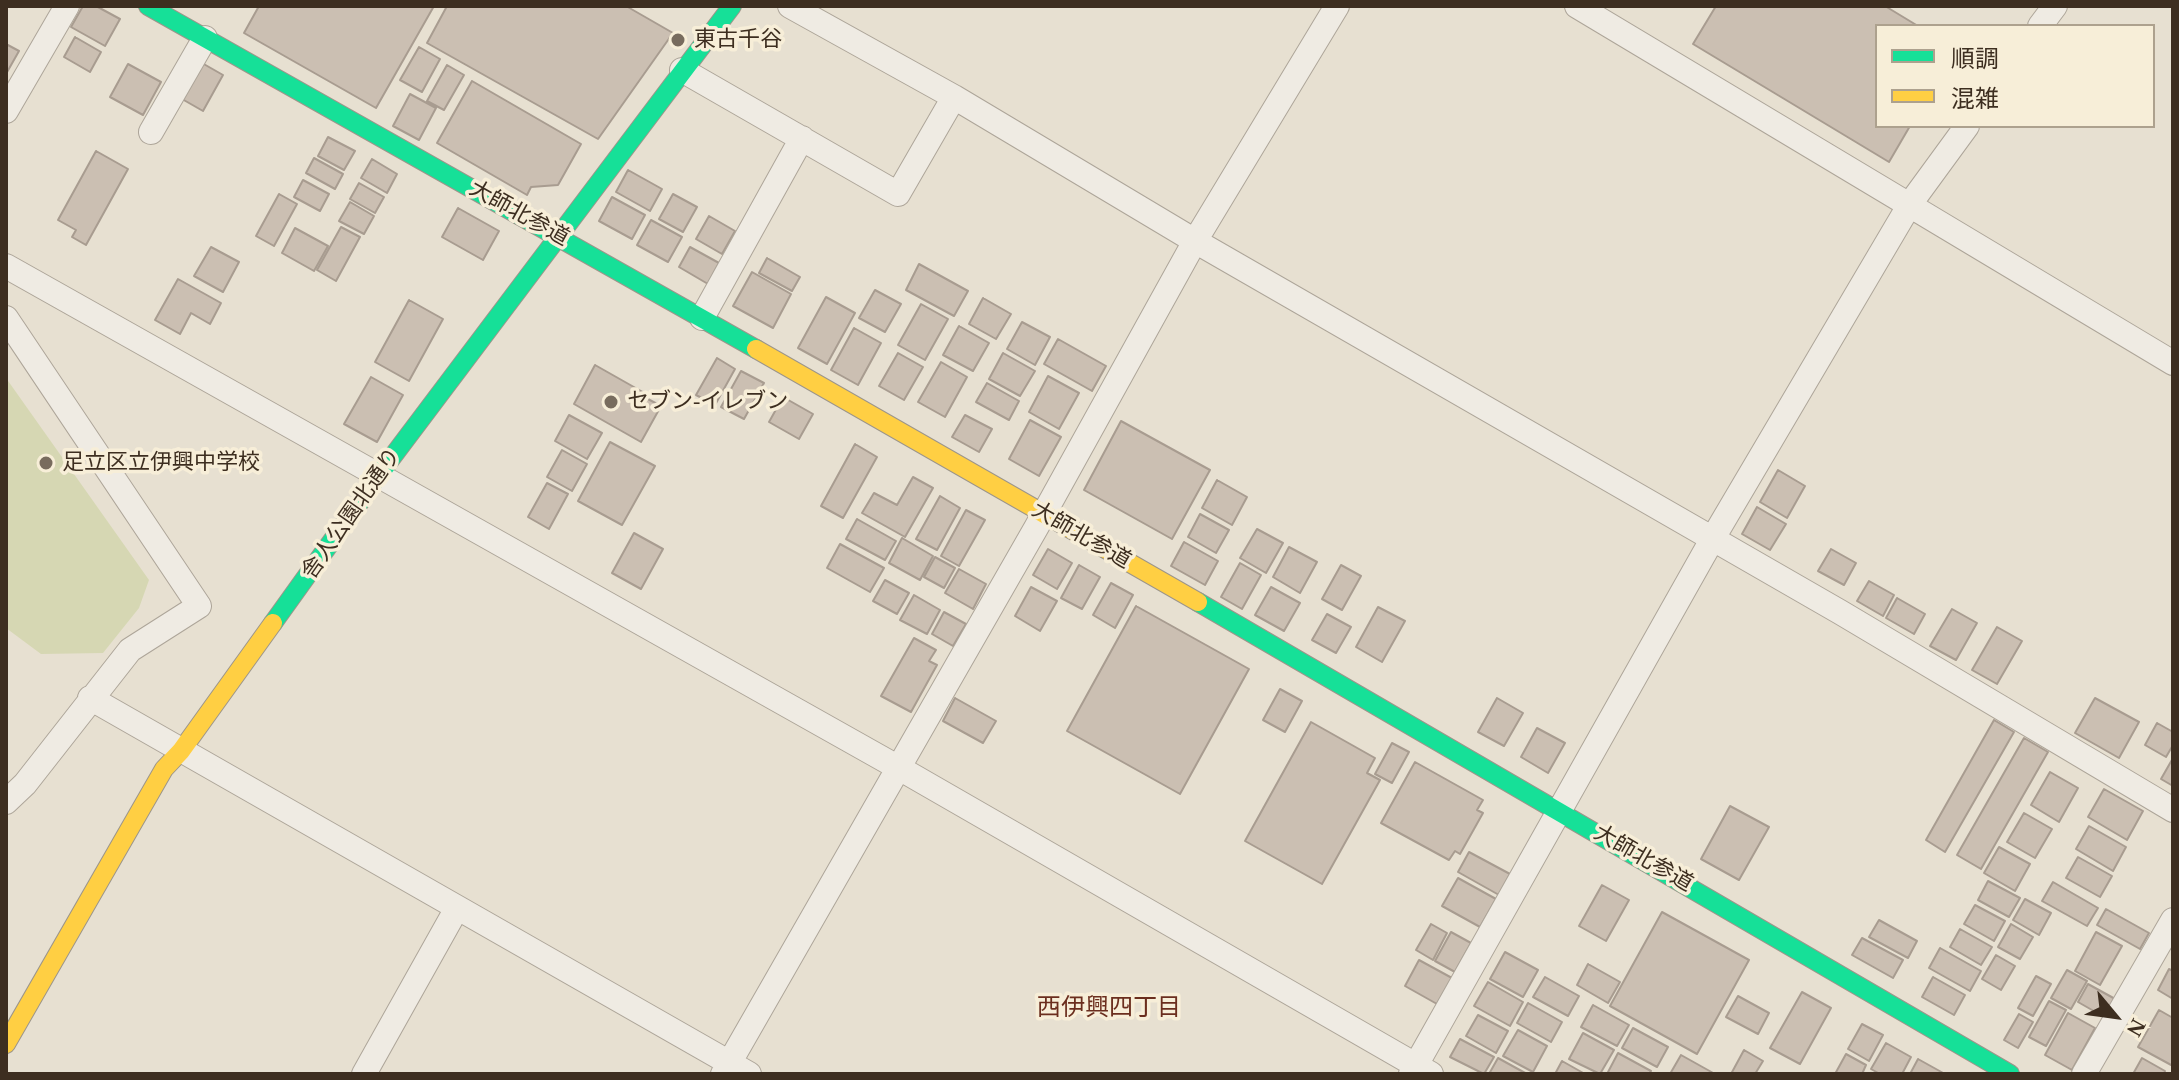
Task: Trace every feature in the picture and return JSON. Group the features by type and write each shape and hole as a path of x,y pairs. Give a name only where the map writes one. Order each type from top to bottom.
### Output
{"street":[{"path":"6,111 67,6"},
{"name":"大師北参道","path":"148,6 702,318 1558,809 2010,1074"},
{"name":"舎人公園北通り","path":"6,1044 164,769 181,751 379,477 732,6"},
{"path":"790,6 954,97 1195,241 1713,538 2173,810"},
{"path":"90,698 733,1070 1195,241 1337,6"},
{"path":"1577,6 2173,363"},
{"path":"2042,24 2055,6"},
{"path":"151,132 205,38"},
{"path":"682,70 898,194 954,97"},
{"path":"6,266 899,768 1419,1071 1558,809 1713,538 1910,204 1966,128"},
{"path":"702,318 802,138"},
{"path":"6,318 199,606 130,650 25,784 6,802"},
{"path":"364,1074 457,908"},
{"path":"2084,1074 2173,920"}],"green space":[{"name":"足立区立伊興中学校","path":"6,378 149,580 139,608 103,653 41,654 6,628"}],"building":[{"path":"83,6 96,6 120,19 105,46 71,27"},
{"path":"259,6 434,6 376,108 244,33"},
{"path":"447,6 626,6 673,33 598,139 427,43"},
{"path":"1716,6 1885,6 1915,24 1875,24 1875,128 1909,128 1889,162 1693,44"},
{"path":"75,37 101,52 90,72 64,57"},
{"path":"6,44 19,51 6,74"},
{"path":"419,47 440,59 422,92 400,80"},
{"path":"202,63 223,75 203,111 182,99"},
{"path":"128,64 161,82 143,115 110,97"},
{"path":"447,65 464,75 444,110 427,101"},
{"path":"472,81 581,144 558,185 531,187 527,195 437,143"},
{"path":"410,94 436,108 419,140 393,126"},
{"path":"328,137 355,151 344,170 318,156"},
{"path":"96,151 128,169 86,245 72,237 76,230 58,220"},
{"path":"314,158 343,174 335,189 306,173"},
{"path":"372,159 397,174 387,193 361,178"},
{"path":"628,170 662,189 650,211 616,192"},
{"path":"303,180 329,194 320,211 294,197"},
{"path":"359,183 384,197 375,213 350,199"},
{"path":"279,194 297,204 274,246 256,236"},
{"path":"673,194 697,207 683,232 659,219"},
{"path":"612,197 645,215 632,239 599,221"},
{"path":"350,202 374,216 364,234 339,221"},
{"path":"458,208 499,231 483,260 442,237"},
{"path":"709,216 735,231 722,254 696,239"},
{"path":"651,220 682,237 668,262 637,245"},
{"path":"341,227 360,237 336,281 317,270"},
{"path":"295,228 328,246 314,271 282,253"},
{"path":"211,247 239,262 223,292 194,276"},
{"path":"690,247 719,263 708,284 679,267"},
{"path":"767,258 800,277 792,291 759,273"},
{"path":"919,264 968,291 954,316 906,290"},
{"path":"752,272 791,294 773,328 733,306"},
{"path":"178,279 221,303 210,324 191,313 180,334 155,320"},
{"path":"875,290 901,304 885,332 859,318"},
{"path":"826,297 855,313 827,364 798,348"},
{"path":"983,298 1011,314 996,339 969,324"},
{"path":"409,300 443,319 409,381 375,362"},
{"path":"921,304 948,319 925,360 898,345"},
{"path":"1022,322 1050,337 1035,365 1007,349"},
{"path":"959,326 989,343 973,371 943,355"},
{"path":"854,328 881,343 858,385 831,370"},
{"path":"1058,339 1106,366 1092,391 1044,364"},
{"path":"898,353 923,367 904,400 879,386"},
{"path":"1003,353 1035,371 1020,396 989,379"},
{"path":"717,358 735,369 715,405 696,395"},
{"path":"941,362 967,377 945,417 918,402"},
{"path":"595,365 648,395 646,398 661,406 641,442 574,404"},
{"path":"741,371 764,383 744,419 721,407"},
{"path":"1048,376 1079,393 1059,429 1029,412"},
{"path":"371,377 403,395 377,442 344,424"},
{"path":"987,383 1019,401 1009,420 976,402"},
{"path":"783,397 813,414 799,439 769,422"},
{"path":"569,415 602,433 587,459 555,441"},
{"path":"965,415 992,429 979,452 952,437"},
{"path":"1030,420 1061,437 1039,476 1009,459"},
{"path":"1121,421 1210,470 1172,539 1084,490"},
{"path":"610,442 655,466 622,525 578,501"},
{"path":"855,444 877,457 843,518 821,506"},
{"path":"562,450 587,464 572,491 547,477"},
{"path":"1778,470 1805,486 1787,518 1760,502"},
{"path":"913,477 933,488 905,537 862,513 874,493 897,505"},
{"path":"1217,480 1247,497 1232,525 1202,508"},
{"path":"547,483 568,494 549,529 528,517"},
{"path":"940,496 960,508 937,550 916,539"},
{"path":"1757,507 1786,524 1770,550 1742,534"},
{"path":"966,510 985,520 959,566 941,556"},
{"path":"1200,514 1229,530 1216,553 1188,537"},
{"path":"857,519 896,541 885,560 846,539"},
{"path":"1257,529 1283,543 1266,573 1240,558"},
{"path":"634,533 663,549 641,589 612,573"},
{"path":"902,538 933,556 920,580 889,563"},
{"path":"1184,542 1218,561 1205,585 1171,566"},
{"path":"840,544 884,568 870,592 827,568"},
{"path":"1289,547 1317,562 1300,593 1273,577"},
{"path":"1048,549 1072,563 1057,589 1033,575"},
{"path":"1831,549 1856,563 1844,585 1818,571"},
{"path":"935,557 955,568 944,588 924,577"},
{"path":"1240,563 1261,575 1242,609 1221,597"},
{"path":"1079,565 1100,577 1082,609 1061,598"},
{"path":"1341,565 1361,576 1342,610 1322,599"},
{"path":"959,569 986,584 973,609 945,593"},
{"path":"885,580 909,593 897,614 873,601"},
{"path":"1869,581 1894,595 1883,616 1857,601"},
{"path":"1111,583 1133,595 1115,628 1093,615"},
{"path":"1031,587 1057,601 1040,631 1015,616"},
{"path":"1271,587 1300,603 1284,631 1255,615"},
{"path":"914,595 940,610 927,634 900,620"},
{"path":"1897,598 1925,614 1914,634 1886,618"},
{"path":"1136,606 1249,669 1180,794 1067,731"},
{"path":"1378,607 1405,621 1382,662 1356,647"},
{"path":"1952,609 1977,623 1956,660 1930,646"},
{"path":"944,612 966,624 953,646 932,634"},
{"path":"1327,614 1351,627 1336,653 1312,640"},
{"path":"1997,627 2022,641 1997,684 1972,670"},
{"path":"914,638 936,650 929,661 937,665 911,712 881,696"},
{"path":"1280,689 1302,701 1285,732 1263,720"},
{"path":"955,698 996,721 983,743 943,721"},
{"path":"1497,698 1523,713 1504,746 1478,732"},
{"path":"2095,698 2139,722 2119,758 2075,733"},
{"path":"1994,720 2014,732 1945,852 1926,840"},
{"path":"1311,722 1375,758 1367,773 1380,780 1322,884 1245,841"},
{"path":"2157,723 2173,732 2173,745 2166,757 2145,745"},
{"path":"1537,728 1565,743 1548,773 1521,757"},
{"path":"2024,738 2048,752 1981,869 1957,855"},
{"path":"1392,743 1409,752 1392,783 1375,774"},
{"path":"2173,758 2173,786 2161,779"},
{"path":"1415,762 1483,800 1477,810 1483,813 1460,854 1455,851 1449,860 1381,823"},
{"path":"2050,772 2078,788 2059,822 2031,805"},
{"path":"2104,789 2143,811 2127,840 2088,817"},
{"path":"1730,806 1769,827 1739,880 1701,859"},
{"path":"2024,813 2052,829 2035,858 2007,842"},
{"path":"2089,826 2126,847 2113,871 2076,849"},
{"path":"1999,847 2030,864 2015,891 1984,873"},
{"path":"1469,852 1510,874 1499,895 1458,872"},
{"path":"2078,857 2112,876 2100,897 2066,878"},
{"path":"1458,878 1496,899 1480,927 1442,906"},
{"path":"1988,881 2020,898 2009,917 1978,900"},
{"path":"2053,882 2098,908 2087,926 2042,901"},
{"path":"1602,885 1629,900 1606,941 1579,926"},
{"path":"2025,899 2051,913 2039,935 2013,920"},
{"path":"1975,905 2005,921 1994,941 1964,924"},
{"path":"2106,909 2149,933 2140,949 2097,925"},
{"path":"1662,912 1749,960 1697,1054 1610,1006"},
{"path":"1879,920 1917,941 1908,958 1869,937"},
{"path":"1431,924 1447,933 1433,960 1416,950"},
{"path":"2011,924 2033,937 2020,959 1998,947"},
{"path":"1960,929 1992,947 1981,965 1950,947"},
{"path":"1451,932 1471,943 1455,972 1435,961"},
{"path":"2096,932 2122,946 2100,985 2075,971"},
{"path":"1862,938 1903,960 1893,978 1852,955"},
{"path":"1940,948 1981,971 1970,991 1929,968"},
{"path":"1505,952 1538,970 1523,997 1490,979"},
{"path":"1996,955 2015,966 2001,990 1982,979"},
{"path":"1419,960 1452,978 1437,1004 1405,986"},
{"path":"1588,964 1620,982 1608,1003 1577,985"},
{"path":"2169,969 2173,971 2173,999 2158,990"},
{"path":"2067,970 2087,981 2071,1009 2051,998"},
{"path":"2036,976 2051,984 2033,1016 2018,1008"},
{"path":"1545,977 1579,996 1568,1016 1533,997"},
{"path":"1933,977 1965,995 1954,1015 1922,997"},
{"path":"1488,982 1523,1002 1510,1026 1474,1006"},
{"path":"2088,984 2117,1000 2106,1018 2078,1002"},
{"path":"1802,992 1831,1008 1800,1064 1770,1048"},
{"path":"1738,996 1769,1013 1758,1034 1726,1017"},
{"path":"2049,1001 2066,1010 2046,1046 2029,1037"},
{"path":"1528,1003 1562,1022 1551,1042 1517,1023"},
{"path":"1593,1005 1629,1025 1617,1046 1581,1027"},
{"path":"2159,1010 2173,1018 2173,1066 2138,1047"},
{"path":"2068,1013 2095,1028 2072,1070 2045,1055"},
{"path":"2019,1014 2033,1022 2018,1048 2004,1040"},
{"path":"1478,1015 1508,1031 1496,1053 1466,1036"},
{"path":"1862,1024 1883,1035 1869,1061 1848,1049"},
{"path":"1633,1028 1668,1047 1657,1067 1622,1048"},
{"path":"1518,1030 1547,1046 1533,1072 1503,1056"},
{"path":"1583,1033 1614,1050 1600,1074 1569,1059"},
{"path":"1460,1039 1494,1057 1484,1074 1450,1057"},
{"path":"1886,1043 1911,1057 1902,1074 1880,1074 1871,1069"},
{"path":"1744,1050 1763,1061 1755,1074 1731,1074"},
{"path":"1618,1053 1651,1071 1649,1074 1607,1074"},
{"path":"1846,1054 1866,1065 1862,1074 1835,1074"},
{"path":"1681,1055 1715,1074 1670,1074"},
{"path":"1498,1058 1527,1074 1489,1074"},
{"path":"2142,1058 2165,1071 2164,1074 2133,1074"},
{"path":"1918,1059 1945,1074 1910,1074"},
{"path":"1562,1061 1585,1074 1555,1074"}],"traffic: fast":[{"path":"148,6 756,349"},
{"path":"273,623 390,460 732,6"},
{"path":"1198,602 2010,1074"}],"traffic: slow":[{"path":"756,349 1198,602"},
{"path":"6,1044 164,769 181,751 273,623"}],"place":[{"name":"東古千谷","path":"678,40"},
{"name":"セブン-イレブン","path":"611,402"},
{"name":"足立区立伊興中学校","path":"46,463"}],"district":[{"name":"西伊興四丁目","path":"1109,1009"}]}
